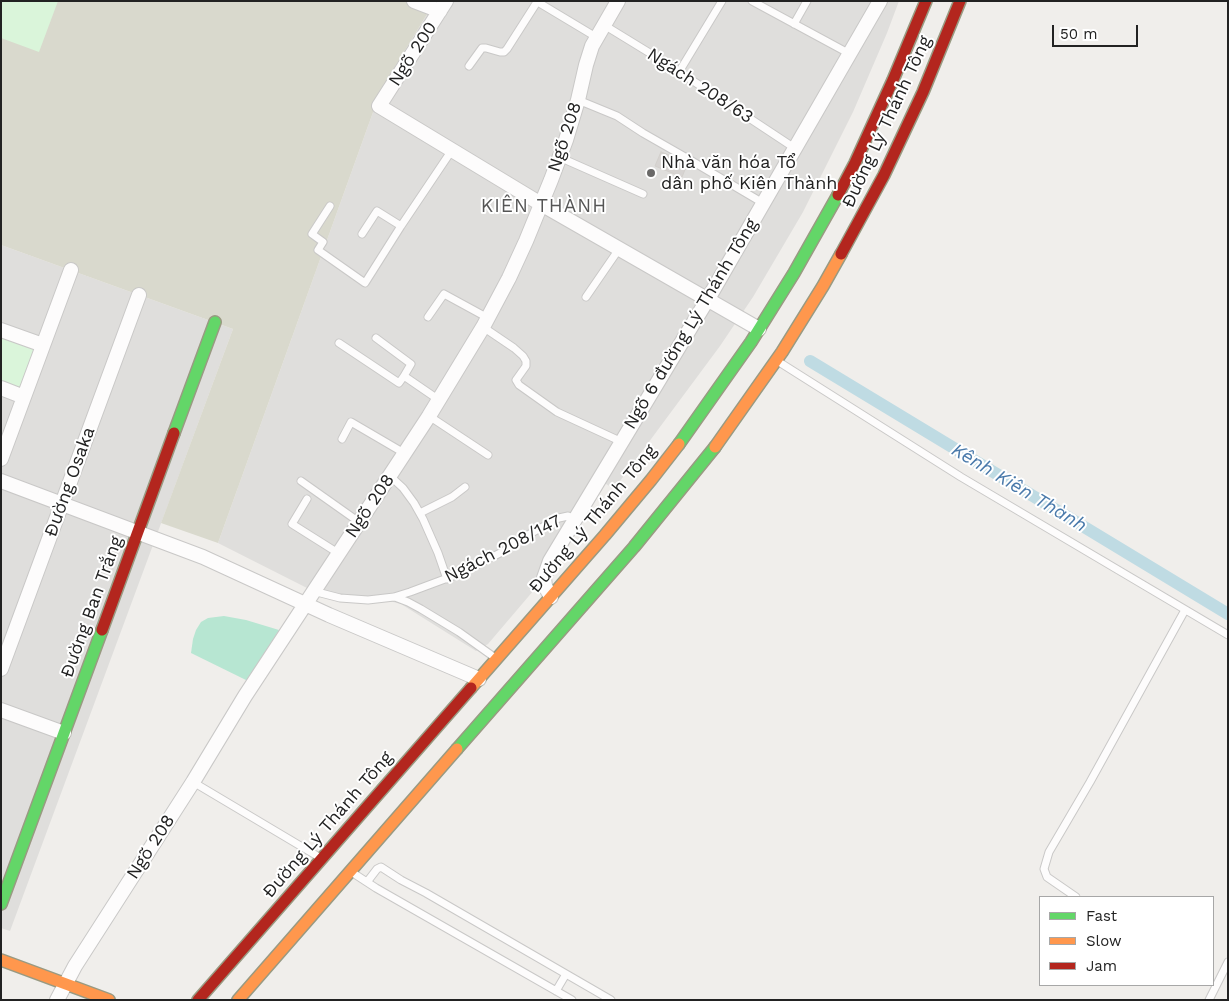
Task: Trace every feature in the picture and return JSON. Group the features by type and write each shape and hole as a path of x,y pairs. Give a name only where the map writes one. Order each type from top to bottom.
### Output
{"main road":[{"name":"Đường Lý Thánh Tông","path":"198,1000 551,597 628,519 651,480 729,375 814,239 855,163 926,1"},
{"name":"Đường Lý Thánh Tông","path":"238,1000 646,532 709,455 776,360 838,260 884,175 923,92 960,1"},
{"name":"Đường Ban Trắng","path":"1,904 215,322"},
{"path":"628,519 646,532"},
{"path":"1,960 109,1000"}],"street":[{"path":"414,1 443,6"},
{"name":"Ngõ 208","path":"57,1000 75,966 193,782 245,696 429,416 485,323 510,278 541,204 560,157 578,100 586,65 600,31 618,1"},
{"name":"Ngõ 6 đường Lý Thánh Tông","path":"551,597 544,583 544,578 554,555 796,148 880,1"},
{"name":"Ngõ 200","path":"443,6 379,106 452,150"},
{"path":"452,150 541,204 759,329"},
{"path":"1,459 71,270"},
{"name":"Đường Osaka","path":"1,669 139,295"},
{"path":"1,330 43,345"},
{"path":"1,388 24,397"},
{"path":"1,481 208,559 305,604 479,679"},
{"path":"1,710 64,734"}],"lane":[{"path":"679,72 722,1"},
{"path":"752,1 850,54"},
{"path":"794,24 807,1"},
{"name":"Ngách 208/63","path":"537,2 600,31 679,72 796,148"},
{"path":"469,66 482,48 500,52 507,50 537,2"},
{"path":"578,100 616,116 763,203"},
{"path":"330,206 312,234 324,242 318,250 365,283 452,150"},
{"path":"560,157 643,194"},
{"path":"362,234 377,210 401,226"},
{"path":"586,297 619,249"},
{"path":"428,317 444,294 485,323 523,356 526,366 516,380 519,386 557,412 622,442"},
{"path":"339,343 399,383 411,364 376,338"},
{"path":"776,360 961,477 1228,635"},
{"path":"404,376 439,400"},
{"path":"429,416 488,455"},
{"path":"342,439 350,422 404,453"},
{"path":"390,476 403,488 420,513 431,535 447,578"},
{"path":"300,481 359,522"},
{"path":"420,513 452,497 465,487"},
{"path":"307,499 292,524 338,553"},
{"name":"Ngách 208/147","path":"313,591 354,600 394,597 447,578 490,558 559,518 568,516 575,519"},
{"path":"394,597 421,609 497,658"},
{"path":"1074,896 1047,878 1044,869 1049,852 1185,610"},
{"path":"193,782 322,859"},
{"path":"367,882 377,868 381,867 566,976 611,1000"},
{"path":"351,871 376,888 557,989 572,1000"},
{"path":"1209,1000 1214,986 1228,962"},
{"path":"557,989 566,976"}],"shaded area":[{"path":"1,1 435,1 381,90 218,543 161,523 233,329 1,245"},
{"path":"435,1 899,1 853,112 803,212 753,297 720,346 614,489 595,477 546,563 534,590 488,644 476,651 401,604 374,597 340,596 307,588 218,543 381,90"},
{"path":"1,245 233,329 10,931 1,928"}],"green space":[{"path":"1,1 58,1 39,52 1,38"},
{"path":"1,330 43,345 24,397 1,389"},
{"path":"224,616 246,620 279,630 248,681 191,653 193,639 201,622 208,618"}],"building":[{"path":"661,152 688,162 682,177 655,166"}],"waterway":[{"name":"Kênh Kiên Thành","path":"810,361 1228,614"}],"traffic: fast":[{"path":"679,444 751,342 794,273 838,195"},
{"path":"174,433 215,322"},
{"path":"457,749 634,547 715,447"},
{"path":"1,904 102,630"}],"traffic: slow":[{"path":"715,447 782,352 841,254"},
{"path":"471,688 605,535 679,444"},
{"path":"238,1000 457,749"},
{"path":"1,960 109,1000"}],"traffic: jam":[{"path":"838,195 855,163 893,80 926,1"},
{"path":"841,254 884,175 923,92 960,1"},
{"path":"102,630 174,433"},
{"path":"198,1000 471,688"}],"place":[{"name":"Nhà văn hóa Tổ dân phố Kiên Thành","path":"651,173"}],"district":[{"name":"KIÊN THÀNH","path":"544,206"}]}
